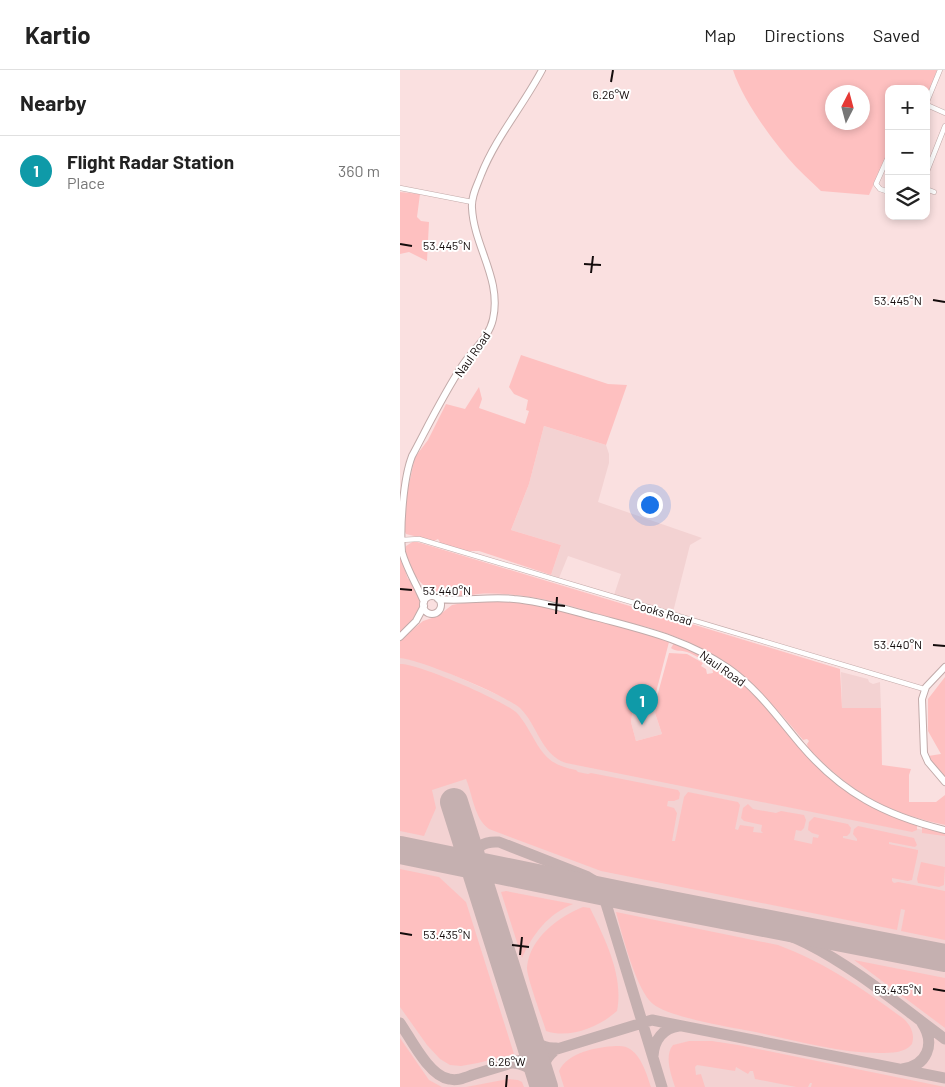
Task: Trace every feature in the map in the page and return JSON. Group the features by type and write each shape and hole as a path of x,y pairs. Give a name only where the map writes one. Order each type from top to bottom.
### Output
{"street":[{"name":"Naul Road","path":"424,604 405,562 400,540 401,511 412,456 451,384 463,364 487,334 494,318 495,292 492,276 474,222 472,202 490,153 542,70"},
{"path":"930,96 940,70"},
{"path":"930,106 945,113"},
{"path":"930,164 945,126"},
{"path":"885,164 876,184 880,189 885,191"},
{"path":"400,188 472,202"},
{"path":"930,190 934,192"},
{"name":"Cooks Road","path":"400,540 419,539 908,686 924,689"},
{"name":"Naul Road","path":"417,585 436,598 456,601 497,598 536,602 672,639 690,646 730,670 746,683 775,713 807,751 845,787 866,801 906,819 945,830"},
{"path":"400,637 416,621 438,612 441,606 436,598 428,598 416,621"},
{"name":"Naul Road","path":"438,612 456,601"},
{"path":"424,604 426,611 430,614"},
{"path":"945,667 924,689 922,699 924,753 928,762 945,782"}],"shaded area":[{"path":"733,70 937,70 930,88 930,85 885,85 885,159 869,195 821,191 792,162 773,139 743,92"},
{"path":"400,192 420,194 417,217 421,221 429,222 427,261 409,252 400,254"},
{"path":"521,355 608,384 627,385 606,445 544,426 529,484 511,530 561,545 551,575 479,551 466,551 441,544 438,539 434,541 406,534 404,530 405,502 415,457 428,440 446,404 465,409 479,387 482,399 479,408 525,424 529,411 526,410 528,400 514,394 509,387"},
{"path":"544,426 606,445 609,463 598,502 702,538 690,545 673,612 614,595 621,574 568,556 559,578 551,575 561,545 511,530 529,484"},
{"path":"414,541 653,613 680,623 695,625 840,669 842,708 881,708 882,765 911,769 909,775 909,802 936,802 945,795 945,825 923,820 886,807 854,788 839,777 808,748 807,744 809,741 807,739 803,740 759,692 728,665 711,654 692,644 656,630 546,600 501,594 442,596 431,591 419,581 410,568 407,560 406,546"},
{"path":"400,556 408,579 411,580 421,604 414,620 400,633"},
{"path":"479,600 534,603 656,636 669,642 653,704 634,702 631,722 636,741 662,734 655,713 657,705 655,704 669,653 687,654 703,663 701,666 706,669 707,674 713,673 712,667 697,657 671,648 674,643 687,647 726,669 750,690 839,785 915,824 917,830 912,832 566,763 558,759 545,746 526,715 511,702 425,664 400,658 400,640 423,621 438,616 452,605"},
{"path":"400,651 545,716 893,823 945,835 945,1087 400,1087"},
{"path":"400,664 423,669 478,691 508,706 520,717 546,756 557,764 578,772 678,790 680,793 679,799 668,801 667,806 674,808 677,813 672,841 675,841 684,797 688,792 738,802 740,805 735,829 738,830 740,825 754,827 753,832 763,833 761,831 762,825 744,821 741,818 743,808 748,804 753,809 804,815 806,820 804,828 801,831 796,830 794,840 812,844 813,837 818,838 819,835 808,830 809,822 814,817 848,824 851,828 850,833 847,836 843,836 843,838 857,841 853,834 854,829 858,826 914,838 917,845 915,847 889,842 889,844 918,850 912,880 892,878 892,881 894,883 898,882 945,891 945,940 901,931 905,910 901,909 897,930 601,871 489,829 477,813 466,779 432,790 436,808 424,836 400,831"},
{"path":"841,672 868,679 873,684 880,682 881,708 842,709"},
{"path":"945,677 945,777 930,761 928,756 941,754 928,731 928,699"},
{"path":"634,702 657,705 655,713 662,734 636,741 631,722"},
{"path":"927,827 945,832 945,836 922,833 922,828"},
{"path":"921,862 945,867 944,885 939,887 918,883 917,879"},
{"path":"400,869 439,877 466,902 514,1054 461,1066 450,1065 440,1059 427,1045 400,1007"},
{"path":"506,891 573,904 556,913 542,926 522,958 501,892"},
{"path":"583,907 590,908 612,958 618,984 617,1011 602,1022 584,1030 565,1034 546,1031 527,972 529,957 539,938 547,930 564,917"},
{"path":"616,912 778,945 796,952 828,968 874,997 904,1019 912,1030 912,1044 902,1051 893,1053 850,1051 704,1022 661,1009 647,997 635,975"},
{"path":"854,960 945,978 945,1028"},
{"path":"400,1038 429,1080 442,1087 400,1087"},
{"path":"689,1041 712,1041 738,1045 945,1087 811,1087 812,1083 810,1083 808,1087 796,1087 755,1079 753,1071 750,1071 748,1074 736,1067 735,1071 697,1065 695,1067 696,1075 701,1074 705,1087 675,1087 669,1065 670,1049 673,1045"},
{"path":"616,1046 627,1047 637,1055 651,1087 564,1087 559,1071 569,1059 592,1049"},
{"path":"508,1079 522,1082 524,1087 466,1087"}],"taxiway":[{"path":"473,862 476,852 481,846 488,842 499,842 586,876 596,882 604,897 662,1087"},
{"path":"730,916 788,935 824,953 877,988 945,1039"},
{"path":"400,1023 415,1047 434,1071 452,1080 652,1020 945,1078"},
{"path":"902,1069 918,1064 927,1053 928,1039 922,1023"},
{"path":"524,1024 536,1042 545,1047 556,1048"},
{"path":"653,1056 655,1045 660,1036 668,1029 679,1026"},
{"path":"544,1087 543,1067 554,1051"},
{"path":"514,1063 531,1069 542,1083"}],"runway":[{"path":"454,802 544,1087"},
{"path":"400,850 945,958"}],"place":[{"name":"Flight Radar Station","path":"642,725"}]}
